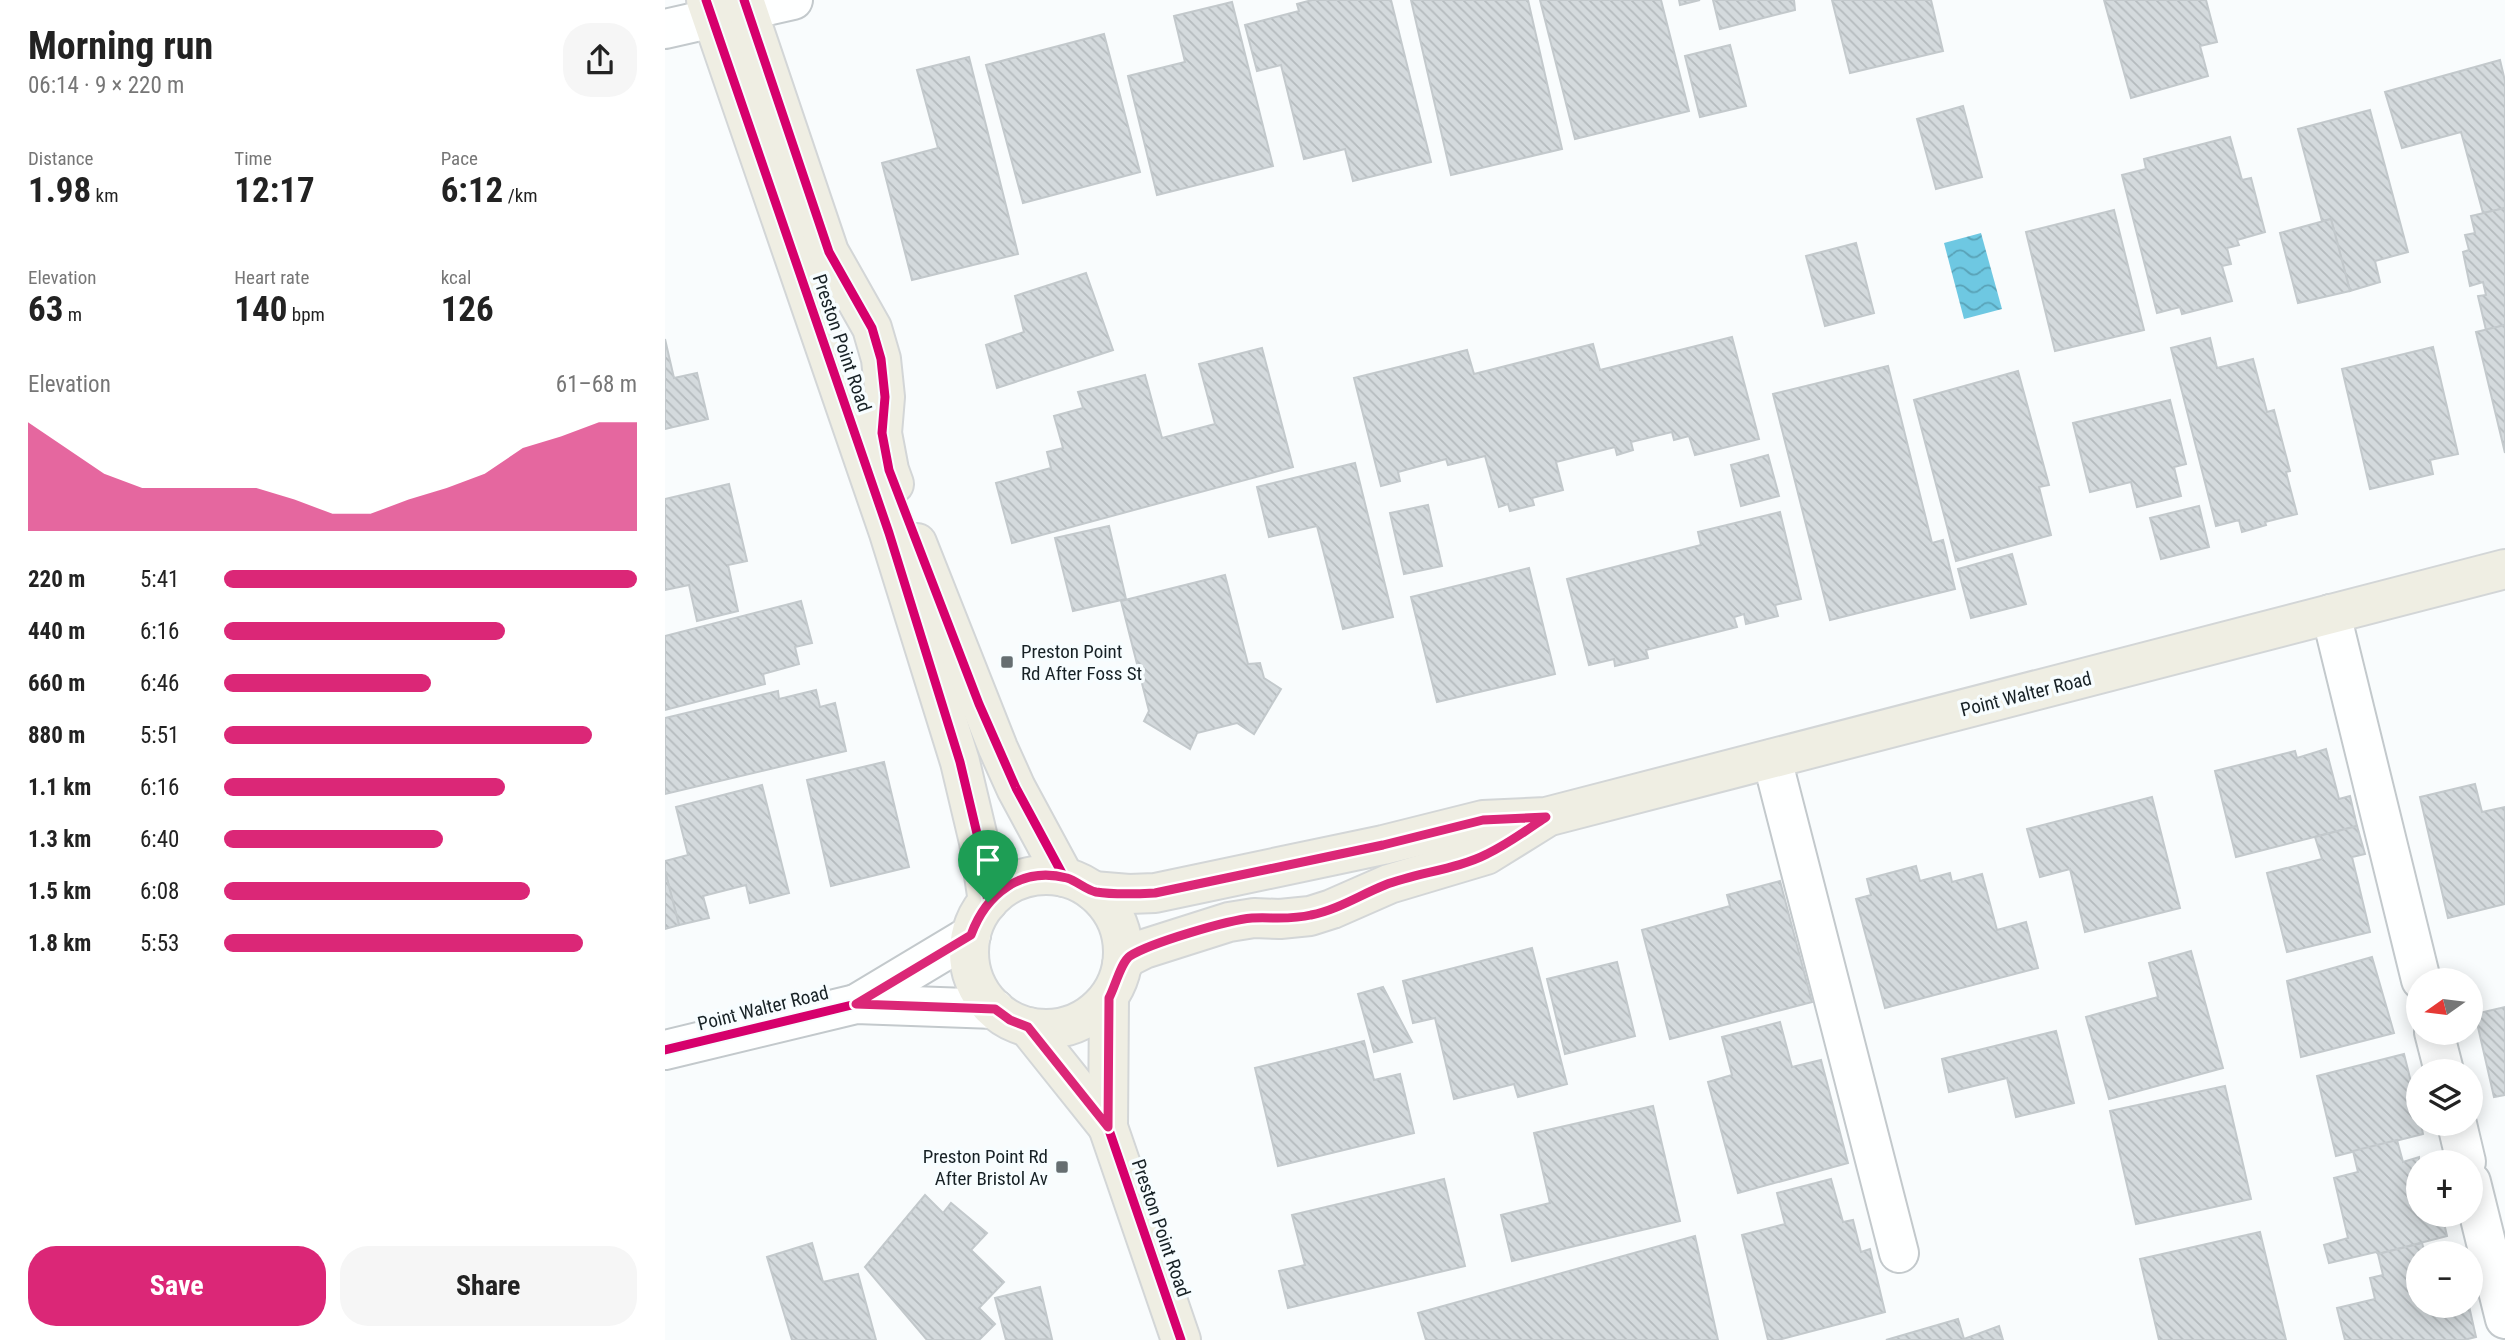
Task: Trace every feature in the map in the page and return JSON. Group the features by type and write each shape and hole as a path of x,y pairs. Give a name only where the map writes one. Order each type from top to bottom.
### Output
{"main road":[{"name":"Preston Point Road","path":"727,7 829,252 872,328 881,359 885,397 882,433 889,470 988,726 1016,788 1078,884"},
{"name":"Preston Point Road","path":"727,7 960,762 979,842 980,919"},
{"name":"Point Walter Road","path":"1546,817 1486,855 1389,884 1332,909 1300,917 1254,918 1229,922 1144,949 1128,957 1116,982 1093,1014 1073,1025 1051,1030 1028,1027 1010,1020 981,994 973,975 969,956 980,919 1004,888 1023,879 1043,875 1129,894 1155,893 1383,845 1483,820 1546,817 2331,614 2504,572"},
{"path":"1078,884 1107,906 1118,924 1123,945 1116,982"},
{"name":"Preston Point Road","path":"1108,1127 1116,982"},
{"name":"Preston Point Road","path":"1028,1027 1108,1127 1181,1340"}],"street":[{"path":"665,29 727,7 793,0"},
{"path":"2331,614 2418,968"},
{"path":"1772,759 1899,1253"},
{"name":"Point Walter Road","path":"856,1004 980,919"},
{"name":"Point Walter Road","path":"665,1050 856,1004 995,1009"},
{"path":"2482,1227 2505,1319"}],"water":[{"path":"1981,233 2002,309 1964,319 1944,243"}],"building":[{"path":"1312,0 1391,0 1431,162 1353,181 1345,149 1304,159 1281,65 1257,71 1245,25 1299,11 1297,4"},
{"path":"1411,0 1528,0 1562,149 1451,175"},
{"path":"1540,0 1661,0 1689,111 1575,139"},
{"path":"1679,0 1700,0 1680,5"},
{"path":"1713,0 1794,0 1795,10 1720,29"},
{"path":"1832,0 1931,0 1943,51 1850,73"},
{"path":"2104,0 2206,0 2217,42 2200,46 2208,76 2131,98"},
{"path":"1232,2 1273,166 1157,195 1128,76 1185,62 1174,16"},
{"path":"1104,34 1140,172 1023,203 986,65"},
{"path":"1730,45 1746,106 1700,117 1685,56"},
{"path":"969,57 1018,254 912,280 882,163 938,148 917,70"},
{"path":"2500,60 2505,81 2505,208 2483,213 2461,132 2402,148 2385,92"},
{"path":"1963,106 1982,177 1936,189 1917,119"},
{"path":"2370,110 2408,252 2375,261 2380,282 2350,291 2331,219 2322,221 2298,129"},
{"path":"2230,137 2242,180 2251,178 2265,232 2237,240 2239,245 2227,248 2231,264 2222,266 2232,301 2182,314 2180,307 2157,313 2122,175 2146,169 2144,159"},
{"path":"2505,208 2505,325 2486,330 2478,296 2486,295 2483,282 2470,286 2463,252 2469,250 2465,235 2475,233 2471,216"},
{"path":"2114,210 2144,330 2055,351 2026,232"},
{"path":"2331,219 2350,291 2298,303 2280,233"},
{"path":"1856,243 1874,313 1825,326 1806,256"},
{"path":"1086,273 1113,350 997,388 986,345 1024,332 1015,296"},
{"path":"2505,325 2505,453 2476,332"},
{"path":"1732,337 1759,439 1695,455 1689,436 1674,440 1672,432 1631,442 1633,450 1617,455 1615,447 1556,462 1563,490 1532,498 1534,505 1510,511 1508,504 1499,507 1485,456 1448,465 1446,459 1398,472 1400,481 1381,486 1354,378 1467,350 1474,374 1593,344 1600,370"},
{"path":"2210,338 2217,368 2253,359 2267,412 2274,410 2290,471 2286,472 2297,514 2265,522 2266,525 2242,532 2239,520 2216,526 2171,348"},
{"path":"665,339 674,378 697,373 708,419 665,429"},
{"path":"2433,347 2458,454 2430,460 2433,474 2370,489 2342,369"},
{"path":"1262,348 1293,467 1012,543 996,483 1051,468 1047,452 1063,448 1054,416 1083,408 1078,392 1145,375 1162,438 1215,424 1199,364"},
{"path":"1888,366 1932,543 1943,540 1955,589 1830,620 1773,394"},
{"path":"2018,371 2049,485 2039,487 2051,535 1956,561 1914,400"},
{"path":"2170,400 2186,464 2174,467 2181,496 2137,507 2131,482 2090,492 2073,423"},
{"path":"1768,455 1779,496 1741,506 1731,465"},
{"path":"1355,463 1393,617 1343,629 1317,526 1269,537 1257,487"},
{"path":"729,484 747,561 728,565 738,611 697,621 689,585 665,590 665,499"},
{"path":"1428,505 1442,566 1404,574 1390,513"},
{"path":"2199,506 2209,547 2161,559 2150,518"},
{"path":"1780,512 1801,599 1775,605 1778,616 1746,624 1744,614 1734,617 1737,627 1646,650 1648,658 1615,666 1614,659 1589,665 1567,579 1701,545 1698,532"},
{"path":"1109,526 1126,599 1073,611 1055,538"},
{"path":"2012,554 2026,604 1971,618 1958,569"},
{"path":"1529,568 1555,674 1437,702 1411,597"},
{"path":"1225,575 1248,664 1260,663 1264,678 1281,689 1254,734 1237,723 1197,733 1190,749 1144,721 1149,711 1121,601"},
{"path":"801,601 812,643 795,647 799,664 763,674 765,684 665,710 665,636"},
{"path":"816,690 820,707 835,703 846,751 665,794 665,718 778,691 779,699"},
{"path":"2326,749 2339,799 2350,796 2357,826 2236,857 2215,771 2295,751 2297,758"},
{"path":"884,762 909,867 831,886 807,780"},
{"path":"2475,784 2482,812 2505,807 2505,904 2448,918 2420,797"},
{"path":"762,785 789,893 750,903 746,885 703,896 709,918 679,925 665,871 665,861 688,855 676,807"},
{"path":"2152,797 2180,908 2085,932 2070,869 2040,877 2027,829"},
{"path":"2357,826 2365,854 2352,857 2370,932 2287,952 2267,873 2322,859 2315,837"},
{"path":"1916,866 1920,881 1950,873 1952,882 1982,874 1997,930 2026,922 2038,968 1885,1008 1856,899 1871,895 1867,879"},
{"path":"665,871 679,925 665,929"},
{"path":"1780,881 1812,1002 1670,1039 1642,930 1730,906 1727,895"},
{"path":"1532,948 1567,1084 1518,1097 1514,1084 1454,1099 1435,1018 1413,1023 1403,981"},
{"path":"2191,951 2223,1068 2109,1099 2086,1017 2158,997 2149,963"},
{"path":"2372,957 2394,1033 2301,1057 2287,981"},
{"path":"1617,962 1635,1036 1565,1054 1547,979"},
{"path":"1383,987 1412,1042 1374,1052 1358,994"},
{"path":"2505,1007 2505,1095 2494,1097 2482,1045 2483,1012"},
{"path":"1780,1022 1792,1067 1821,1060 1848,1163 1738,1193 1708,1082 1732,1075 1722,1037"},
{"path":"2056,1031 2074,1103 2016,1117 2007,1078 1949,1092 1942,1059"},
{"path":"1364,1041 1374,1080 1400,1074 1414,1133 1278,1166 1255,1068"},
{"path":"2404,1054 2406,1136 2415,1136 2336,1156 2317,1076"},
{"path":"2225,1086 2251,1199 2136,1224 2110,1111"},
{"path":"1653,1106 1680,1221 1512,1261 1501,1215 1550,1203 1534,1133"},
{"path":"2397,1140 2403,1162 2406,1161 2406,1227 2445,1227 2447,1236 2428,1241 2406,1241 2406,1247 2329,1263 2324,1245 2348,1238 2334,1178 2358,1172 2353,1151"},
{"path":"1444,1179 1465,1266 1288,1308 1279,1271 1305,1265 1292,1215"},
{"path":"1831,1179 1843,1222 1853,1220 1861,1252 1870,1249 1885,1312 1778,1340 1768,1340 1742,1235 1785,1224 1777,1193"},
{"path":"925,1195 943,1213 951,1203 987,1233 971,1250 1004,1282 979,1308 995,1324 979,1340 927,1340 865,1267"},
{"path":"2260,1232 2286,1340 2159,1340 2140,1259"},
{"path":"1695,1236 1718,1340 1426,1340 1418,1313"},
{"path":"812,1243 823,1282 858,1274 876,1340 792,1340 767,1257"},
{"path":"2406,1247 2406,1318 2472,1318 2476,1337 2464,1340 2345,1340 2337,1308 2375,1299 2370,1278 2383,1275 2378,1254"},
{"path":"1040,1287 1052,1339 1006,1340 995,1298"},
{"path":"1958,1319 1964,1339 1999,1326 2003,1340 1886,1340"}],"cycle path":[{"path":"706,0 889,533 960,762 979,842 988,902"},
{"path":"744,0 829,252 872,328 881,359 885,397 882,433 889,470 979,704 1016,788 1064,877"},
{"path":"1109,998 1108,1127 1181,1340"},
{"path":"665,1050 856,1004 995,1009"},
{"path":"1028,1027 1108,1127"}],"place":[{"name":"Preston Point Rd After Foss St","path":"1007,662"},
{"name":"Preston Point Rd After Bristol Av","path":"1062,1167"}],"route":[{"path":"1546,817 1486,855 1389,884 1332,909 1310,916 1254,918 1229,922 1144,949 1128,957 1109,998 1108,1127 1028,1027 1010,1020 995,1009 856,1004 971,935 988,902 1004,888 1023,879 1043,875 1064,877 1093,891 1155,893 1383,845 1483,820 1546,817"}]}
